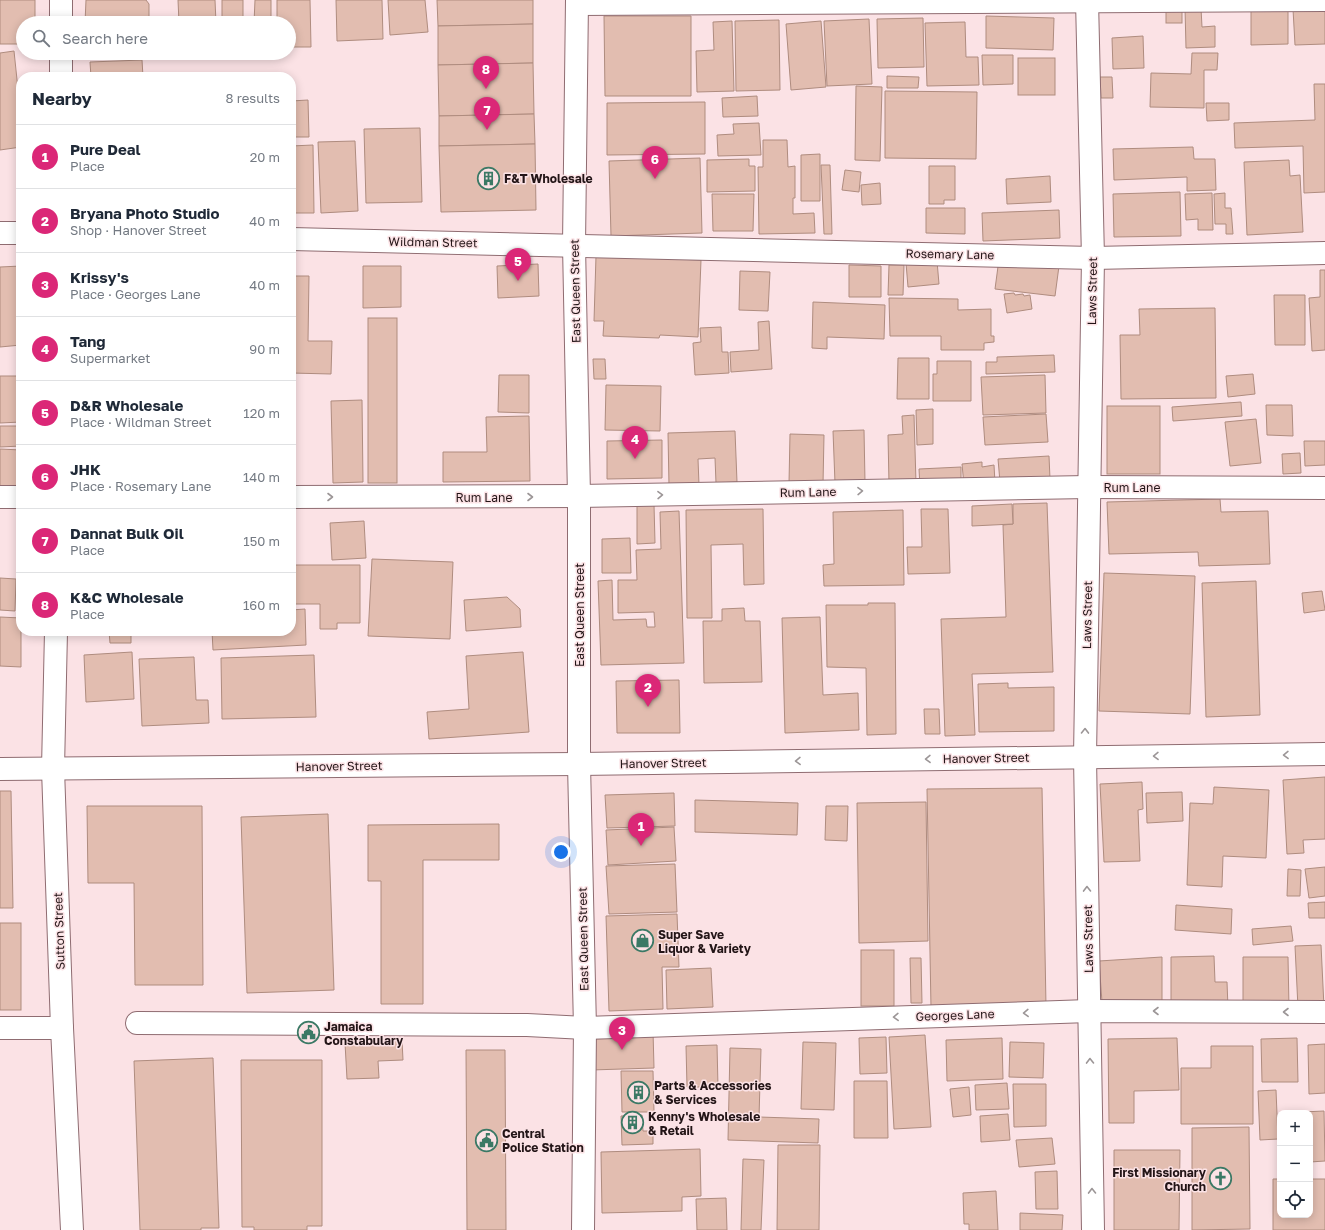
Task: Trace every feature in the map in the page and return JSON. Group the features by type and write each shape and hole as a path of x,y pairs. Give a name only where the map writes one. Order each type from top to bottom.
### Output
{"street":[{"path":"61,0 61,16"},
{"path":"577,2 1325,0"},
{"name":"Laws Street","path":"1087,1 1093,258 1088,487 1085,757 1093,1230"},
{"name":"East Queen Street","path":"577,2 574,245 579,496 579,764 585,1028 583,1230"},
{"path":"61,60 61,72"},
{"path":"0,233 16,233"},
{"name":"Wildman Street","path":"296,239 574,245"},
{"name":"Rosemary Lane","path":"574,245 1093,258 1325,253"},
{"name":"Rum Lane","path":"296,497 579,496 1088,487 1325,488"},
{"path":"0,497 16,497"},
{"name":"Sutton Street","path":"56,636 53,769 62,1028 72,1230"},
{"name":"Hanover Street","path":"0,769 579,764 1325,754"},
{"name":"Georges Lane","path":"137,1023 519,1025 585,1028 1089,1011 1325,1012"},
{"path":"0,1028 62,1028"}],"building":[{"path":"0,0 35,0 35,16 16,16 16,44 0,44"},
{"path":"86,0 146,0 149,4 149,16 85,16"},
{"path":"178,0 215,0 216,16 179,16"},
{"path":"222,0 243,0 243,16 222,16"},
{"path":"255,0 271,0 271,16 254,16"},
{"path":"277,0 310,0 311,47 296,47 296,16 277,16"},
{"path":"336,0 382,0 383,39 337,41"},
{"path":"388,0 425,0 428,32 390,35"},
{"path":"437,0 533,0 533,24 438,26"},
{"path":"1166,8 1182,8 1182,23 1166,23"},
{"path":"1185,8 1201,8 1202,27 1215,26 1215,47 1186,48"},
{"path":"1288,8 1288,44 1251,45 1251,9"},
{"path":"1325,8 1325,44 1295,45 1293,9"},
{"path":"604,16 691,16 691,96 605,96"},
{"path":"986,16 1054,18 1053,50 986,48"},
{"path":"923,18 924,67 878,68 877,19"},
{"path":"869,19 872,84 827,86 824,21"},
{"path":"779,20 780,90 736,91 735,21"},
{"path":"732,21 734,91 697,92 696,51 714,50 713,22"},
{"path":"821,21 826,87 791,90 786,24"},
{"path":"965,22 966,57 978,57 979,85 927,86 925,23"},
{"path":"533,24 533,63 438,65 438,26"},
{"path":"1143,36 1144,68 1113,69 1112,38"},
{"path":"14,51 16,72 16,148 0,150 0,53"},
{"path":"1192,53 1218,53 1217,70 1204,70 1204,108 1150,107 1151,73 1191,74"},
{"path":"982,55 1013,55 1013,84 983,85"},
{"path":"1018,58 1055,58 1055,95 1018,95"},
{"path":"142,60 143,72 91,72 90,62"},
{"path":"533,63 534,114 439,116 438,65"},
{"path":"887,76 919,77 918,88 887,88"},
{"path":"1100,77 1112,77 1113,98 1101,98"},
{"path":"1314,84 1325,84 1325,192 1304,193 1303,146 1235,148 1234,123 1315,120"},
{"path":"856,86 882,87 880,161 855,160"},
{"path":"885,91 977,92 976,159 885,158"},
{"path":"757,96 758,116 723,117 722,98"},
{"path":"308,100 309,137 296,137 296,101"},
{"path":"705,102 705,154 607,155 607,103"},
{"path":"1206,103 1229,103 1229,120 1207,121"},
{"path":"534,114 535,144 439,146 439,116"},
{"path":"759,123 761,155 718,156 717,135 734,134 733,124"},
{"path":"420,128 422,202 366,203 364,129"},
{"path":"763,140 787,140 788,167 795,166 795,198 793,198 793,214 814,213 815,233 759,234 758,167 763,167"},
{"path":"355,141 358,211 321,213 318,142"},
{"name":"F&T Wholesale","path":"535,144 536,210 441,212 439,146"},
{"path":"313,145 314,213 296,213 296,146"},
{"path":"1193,147 1194,159 1215,159 1216,190 1187,191 1187,177 1114,180 1113,149"},
{"path":"820,154 820,201 801,201 801,155"},
{"path":"700,158 702,233 611,236 609,161"},
{"path":"749,159 749,166 755,166 755,191 707,192 707,160"},
{"path":"1289,160 1290,176 1300,175 1303,232 1247,235 1244,162"},
{"path":"821,165 830,165 832,234 824,234"},
{"path":"929,166 955,166 955,200 944,200 944,204 929,204"},
{"path":"845,170 861,172 859,192 842,190"},
{"path":"1050,176 1051,202 1007,204 1006,179"},
{"path":"880,183 881,204 862,205 861,185"},
{"path":"1180,192 1181,236 1114,237 1113,194"},
{"path":"1212,193 1213,230 1198,230 1198,219 1186,220 1185,194"},
{"path":"1225,193 1225,208 1231,208 1233,234 1226,234 1226,224 1215,224 1214,194"},
{"path":"712,194 754,194 753,231 713,231"},
{"path":"926,208 965,208 965,234 926,233"},
{"path":"1059,210 1060,238 983,241 982,213"},
{"path":"596,256 701,260 698,337 660,335 659,338 603,336 604,321 594,321"},
{"path":"999,259 1059,266 1055,296 995,289"},
{"path":"937,261 939,284 908,287 906,263"},
{"path":"538,264 539,296 498,298 497,266"},
{"path":"849,265 881,266 881,297 849,297"},
{"path":"889,265 904,265 903,295 888,295"},
{"path":"16,266 16,345 0,347 0,267"},
{"path":"363,266 401,266 401,307 363,308"},
{"path":"1320,270 1325,270 1325,350 1312,351 1309,298 1320,297"},
{"path":"740,271 770,272 768,311 739,310"},
{"path":"296,276 309,276 308,341 332,341 331,374 296,373"},
{"path":"1014,293 1015,295 1030,295 1032,309 1007,313 1004,294"},
{"path":"1274,295 1305,295 1305,345 1275,345"},
{"path":"889,298 958,299 958,310 991,309 991,336 994,336 994,342 984,343 984,350 941,350 941,336 890,336"},
{"path":"813,302 885,305 884,339 827,337 827,349 812,348"},
{"path":"1215,308 1216,398 1121,399 1120,335 1140,335 1139,309"},
{"path":"368,318 397,318 397,483 368,483"},
{"path":"769,321 772,369 731,372 730,352 759,350 758,322"},
{"path":"721,327 722,352 728,352 729,373 695,375 693,343 701,342 700,328"},
{"path":"1054,355 1055,372 986,374 986,362 997,362 997,357"},
{"path":"898,358 929,358 929,399 897,399"},
{"path":"593,359 605,359 606,379 594,379"},
{"path":"937,361 971,361 971,401 933,401 933,374 937,374"},
{"path":"1253,374 1255,394 1228,397 1226,376"},
{"path":"499,375 529,375 529,413 498,412"},
{"path":"1045,375 1046,413 983,415 981,377"},
{"path":"0,376 16,376 16,422 0,423"},
{"path":"606,385 661,386 660,431 605,430"},
{"path":"362,400 363,482 333,483 331,401"},
{"path":"1241,402 1242,416 1173,421 1172,407"},
{"path":"1266,405 1292,405 1293,436 1267,435"},
{"path":"1107,406 1160,406 1160,474 1107,474"},
{"path":"933,409 933,444 917,445 916,410"},
{"path":"1046,414 1048,442 985,445 983,417"},
{"path":"914,415 916,483 889,484 888,435 903,434 902,416"},
{"path":"529,416 530,481 443,482 443,452 487,452 486,417"},
{"path":"1256,419 1261,463 1230,466 1225,422"},
{"path":"0,426 16,426 16,446 0,447"},
{"path":"864,430 865,482 835,483 833,431"},
{"path":"735,431 737,482 716,483 715,458 698,459 699,485 669,486 668,433"},
{"path":"790,434 824,435 823,484 789,483"},
{"path":"662,440 662,478 607,479 607,441"},
{"path":"1304,441 1325,441 1325,465 1305,466"},
{"path":"0,449 16,450 16,487 0,487"},
{"path":"1300,453 1301,473 1283,474 1282,454"},
{"path":"1049,456 1050,479 1000,482 998,459"},
{"path":"982,462 982,467 994,465 995,483 964,485 962,464"},
{"path":"961,467 961,485 920,487 919,469"},
{"path":"1220,499 1221,512 1268,511 1270,564 1199,566 1198,552 1109,554 1107,502"},
{"path":"1047,503 1053,672 972,674 975,735 945,736 941,619 1006,617 1003,525 1013,524 1013,504"},
{"path":"637,504 654,504 655,543 637,544"},
{"path":"1012,504 1013,524 972,526 972,506"},
{"path":"763,509 764,584 744,585 743,544 711,545 712,618 687,618 686,510"},
{"path":"921,509 948,509 950,573 908,574 907,547 922,547"},
{"path":"903,510 904,585 824,586 823,565 834,564 833,512"},
{"path":"679,511 684,663 601,665 598,581 612,580 613,620 646,619 647,627 655,627 654,612 618,613 618,580 637,580 636,550 661,549 660,512"},
{"path":"364,521 366,558 332,560 330,523"},
{"path":"630,538 631,573 602,573 602,539"},
{"path":"372,559 453,562 450,639 368,636"},
{"path":"296,565 360,565 360,623 337,623 337,629 320,629 320,604 296,604"},
{"path":"1104,573 1195,576 1190,714 1099,711"},
{"path":"0,578 16,579 15,611 0,610"},
{"path":"1256,581 1260,715 1206,717 1202,583"},
{"path":"1322,591 1325,610 1304,613 1302,593"},
{"path":"507,597 520,609 521,627 466,631 464,600"},
{"path":"868,603 895,603 896,734 867,735 866,668 827,667 826,605 868,605"},
{"path":"744,608 745,621 760,621 762,682 704,683 703,621 722,621 722,609"},
{"path":"305,609 306,645 213,650 212,636 296,636 296,610"},
{"path":"0,617 16,618 16,636 21,636 21,667 0,666"},
{"path":"820,617 823,695 858,693 859,730 785,733 782,618"},
{"path":"109,636 131,636 131,643 110,643"},
{"path":"132,652 134,699 86,702 84,655"},
{"path":"523,652 529,732 429,739 427,712 469,709 466,656"},
{"path":"314,655 316,717 222,719 221,658"},
{"path":"194,657 196,700 208,700 209,723 142,726 139,659"},
{"path":"679,680 680,733 617,733 616,681"},
{"path":"1008,683 1008,688 1054,687 1054,731 979,732 978,684"},
{"path":"924,709 939,709 940,734 925,734"},
{"path":"1325,777 1325,839 1303,840 1304,853 1287,854 1283,780"},
{"path":"1142,782 1143,809 1138,810 1140,861 1104,862 1100,784"},
{"path":"1214,787 1269,790 1266,858 1223,856 1222,887 1187,885 1190,803 1213,804"},
{"path":"1042,788 1046,1006 931,1008 927,789"},
{"path":"0,791 11,791 13,908 0,908"},
{"path":"1182,792 1183,821 1147,823 1146,793"},
{"path":"674,793 675,826 607,828 605,795"},
{"path":"695,800 798,803 797,835 695,832"},
{"path":"926,802 928,941 859,943 857,803"},
{"path":"87,806 202,806 203,985 135,985 134,883 88,883"},
{"path":"826,806 848,806 847,841 825,840"},
{"path":"328,814 334,990 247,993 241,817"},
{"path":"499,824 499,860 423,860 423,1004 381,1004 381,881 368,881 368,825"},
{"path":"674,827 676,861 608,865 606,830"},
{"path":"675,864 677,912 609,914 606,866"},
{"path":"1325,867 1325,896 1309,898 1305,869"},
{"path":"1288,869 1301,870 1300,896 1287,896"},
{"path":"1325,902 1325,918 1309,918 1308,903"},
{"path":"1176,905 1232,909 1231,934 1175,930"},
{"name":"Super Save Liquor & Variety","path":"677,914 679,967 662,967 663,1009 609,1011 606,916"},
{"path":"0,923 21,923 21,1010 0,1010"},
{"path":"1291,926 1293,941 1253,945 1252,929"},
{"path":"1321,945 1324,1007 1298,1008 1295,946"},
{"path":"861,950 894,950 894,1006 861,1006"},
{"path":"1214,956 1215,982 1227,982 1228,1008 1171,1005 1171,957"},
{"path":"1162,957 1162,1001 1102,1002 1099,961"},
{"path":"1243,957 1288,957 1289,1008 1243,1008"},
{"path":"910,958 921,958 922,1003 911,1003"},
{"path":"711,968 713,1007 667,1009 666,970"},
{"path":"653,1031 654,1068 591,1070 590,1033"},
{"path":"925,1035 931,1127 894,1129 889,1037"},
{"path":"886,1037 887,1073 860,1074 859,1038"},
{"path":"1002,1038 1003,1079 947,1081 946,1040"},
{"path":"1177,1038 1179,1090 1134,1091 1134,1123 1109,1123 1108,1039"},
{"path":"1297,1038 1298,1082 1262,1082 1261,1039"},
{"path":"402,1040 403,1060 378,1061 379,1078 347,1079 345,1043"},
{"path":"803,1042 836,1043 834,1110 801,1109"},
{"path":"1010,1042 1044,1043 1043,1078 1009,1077"},
{"path":"1325,1044 1325,1093 1309,1094 1308,1045"},
{"path":"717,1045 718,1087 687,1087 686,1046"},
{"path":"1211,1046 1253,1046 1253,1124 1181,1124 1181,1068 1211,1068"},
{"path":"730,1048 761,1049 759,1117 819,1119 818,1143 728,1140"},
{"name":"Central Police Station","path":"466,1050 505,1050 506,1230 467,1230"},
{"path":"213,1058 219,1228 201,1228 201,1230 140,1230 134,1061"},
{"path":"241,1060 322,1060 322,1226 307,1226 307,1230 254,1230 254,1227 242,1227"},
{"name":"Parts & Accessories & Services","path":"621,1071 653,1071 654,1112 622,1112"},
{"path":"854,1081 887,1081 888,1138 854,1138"},
{"path":"1007,1083 1009,1109 976,1110 975,1085"},
{"path":"1013,1084 1046,1084 1046,1126 1014,1127"},
{"path":"969,1087 971,1115 953,1117 950,1089"},
{"path":"1276,1090 1277,1139 1260,1140 1258,1091"},
{"path":"1324,1111 1325,1161 1313,1162 1313,1112"},
{"path":"1008,1114 1010,1140 981,1142 980,1116"},
{"name":"Kenny's Wholesale & Retail","path":"642,1115 643,1131 653,1131 653,1144 622,1145 621,1116"},
{"name":"First Missionary Church","path":"1249,1127 1250,1229 1192,1230 1192,1128"},
{"path":"1052,1138 1055,1164 1019,1167 1016,1140"},
{"path":"778,1145 820,1145 819,1230 777,1230"},
{"path":"700,1149 701,1196 682,1197 682,1211 602,1213 601,1152"},
{"path":"1114,1150 1180,1150 1179,1230 1114,1230"},
{"path":"743,1159 764,1160 761,1230 741,1230"},
{"path":"1057,1171 1058,1209 1036,1209 1035,1172"},
{"path":"1273,1179 1277,1179 1277,1218 1313,1218 1313,1179 1325,1179 1325,1230 1273,1230"},
{"path":"996,1191 998,1230 969,1230 969,1224 964,1224 963,1193"},
{"path":"726,1198 727,1230 697,1230 696,1199"},
{"path":"1020,1213 1063,1215 1062,1230 1020,1230"}],"place":[{"name":"K&C Wholesale","path":"486,89"},
{"name":"Dannat Bulk Oil","path":"487,130"},
{"name":"F&T Wholesale","path":"488,178"},
{"name":"JHK","path":"655,179"},
{"name":"D&R Wholesale","path":"518,281"},
{"name":"Tang","path":"635,459"},
{"name":"Bryana Photo Studio","path":"648,707"},
{"name":"Pure Deal","path":"641,846"},
{"name":"Super Save Liquor & Variety","path":"642,941"},
{"name":"Jamaica Constabulary","path":"309,1033"},
{"name":"Krissy's","path":"622,1050"},
{"name":"Parts & Accessories & Services","path":"638,1092"},
{"name":"Kenny's Wholesale & Retail","path":"632,1123"},
{"name":"Central Police Station","path":"486,1140"},
{"name":"First Missionary Church","path":"1221,1179"}]}
